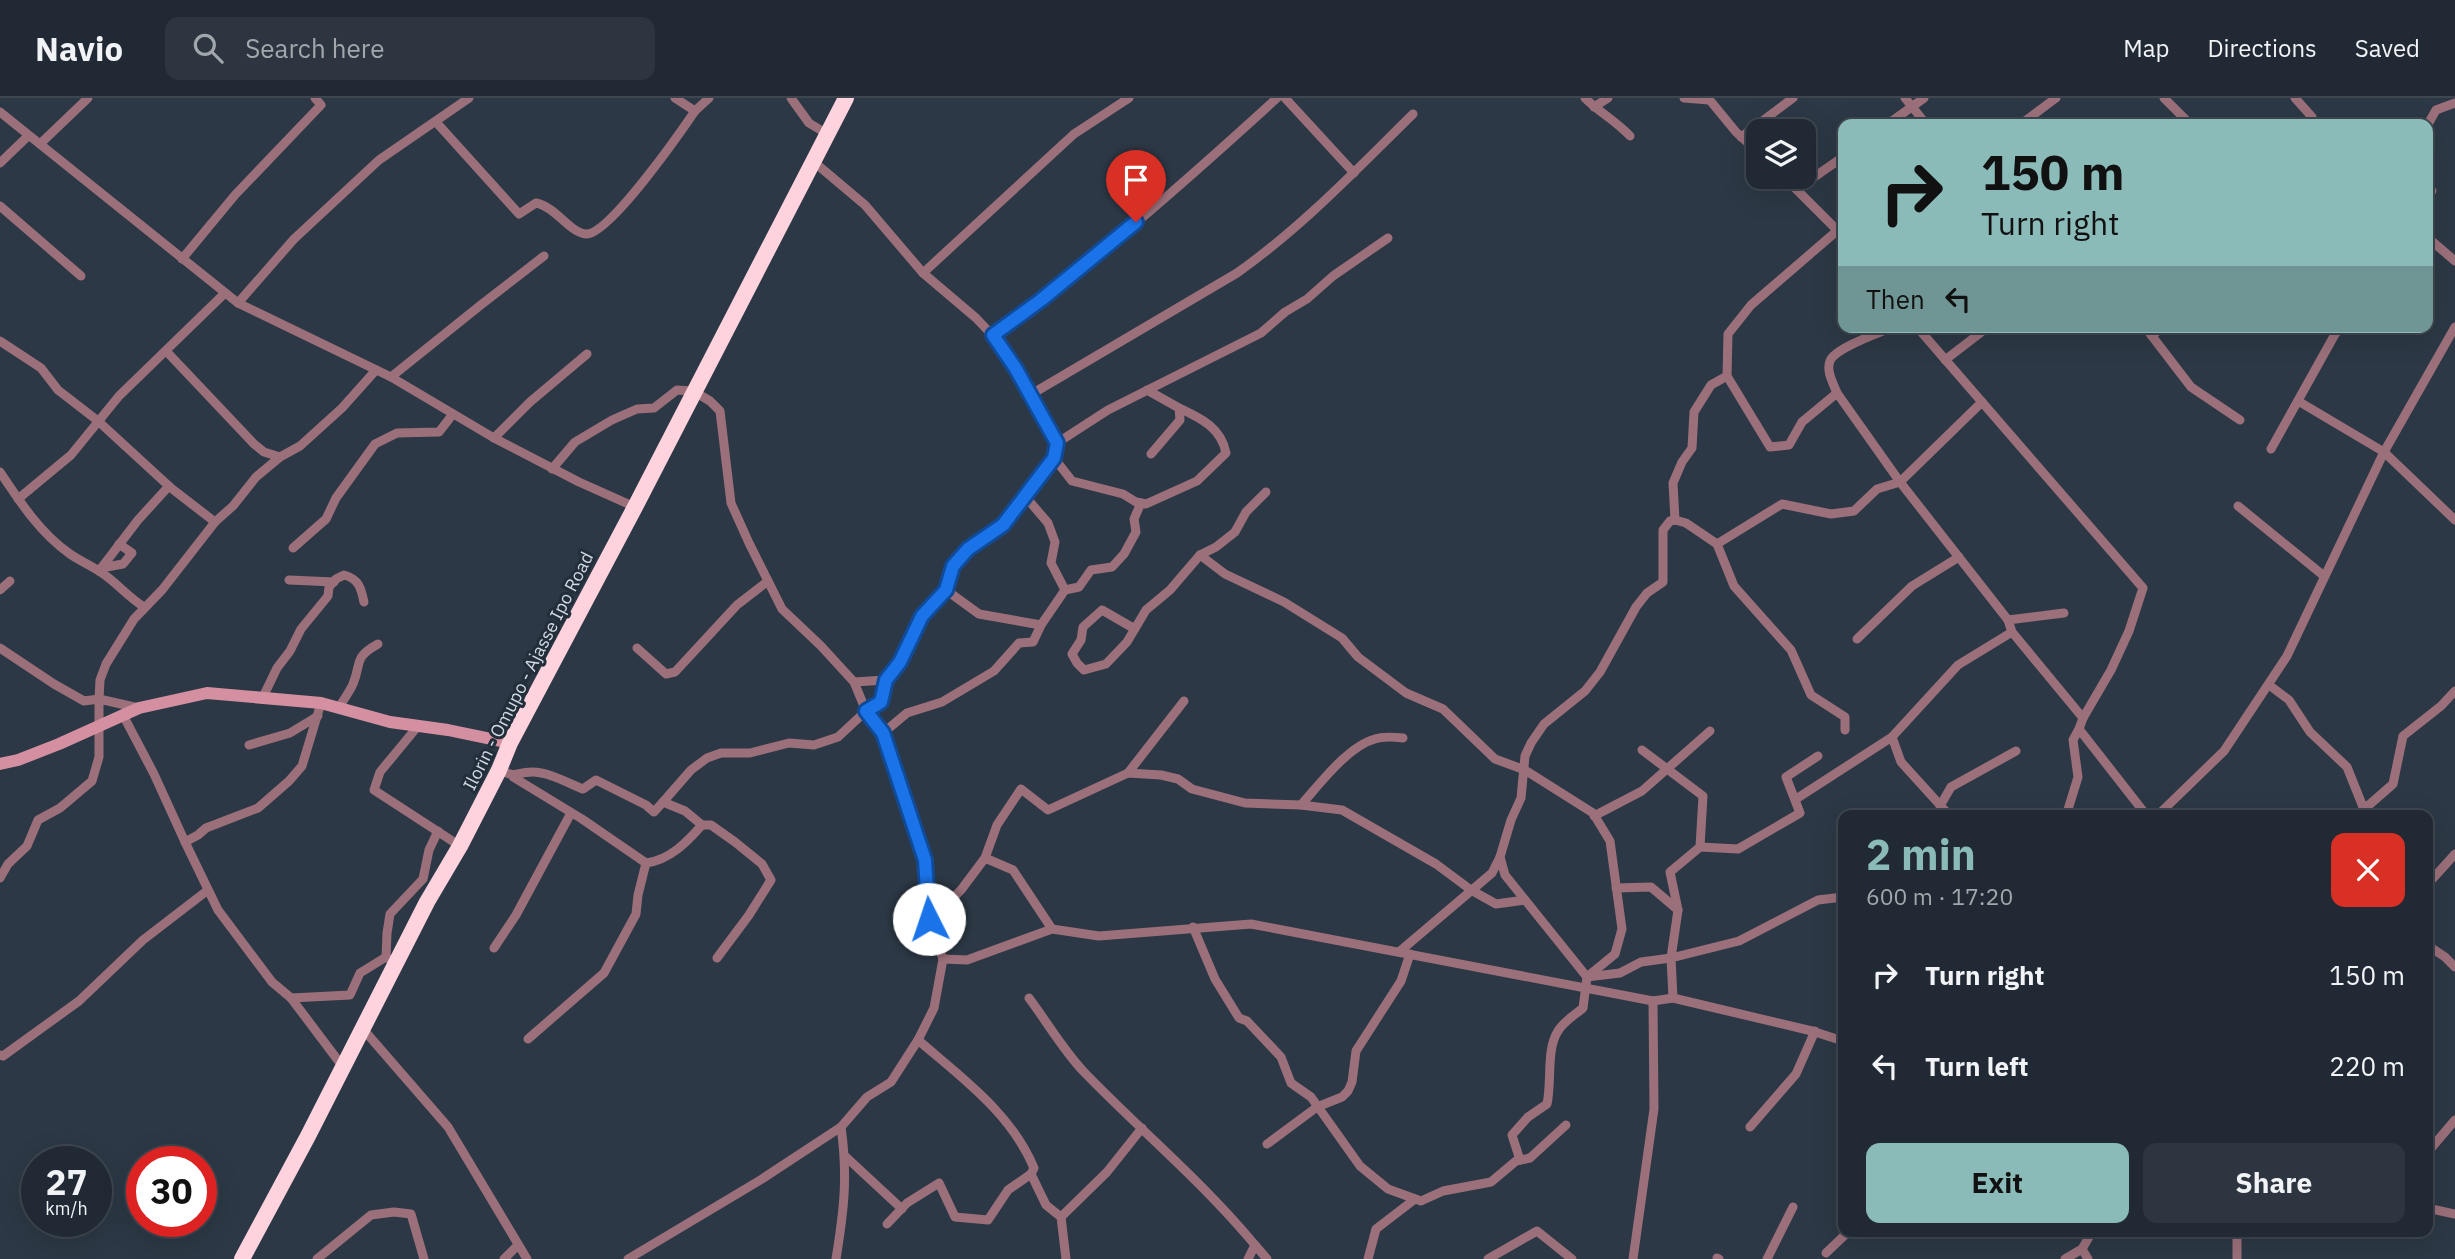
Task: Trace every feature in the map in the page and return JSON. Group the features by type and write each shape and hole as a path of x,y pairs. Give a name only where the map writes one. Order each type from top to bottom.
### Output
{"highway":[{"name":"Ilorin - Omupo - Ajasse Ipo Road","path":"242,1259 363,1029 391,961 506,774 510,743 846,98"}],"street":[{"path":"40,144 88,98"},
{"path":"181,260 235,195 321,105 315,98"},
{"path":"238,303 294,239 380,160 469,98"},
{"path":"675,98 695,111"},
{"path":"436,122 519,214 536,203 545,205 577,231 589,234 598,230 617,212 659,162 695,111 709,98"},
{"path":"791,98 809,123 827,134"},
{"path":"923,273 1074,134 1129,98"},
{"path":"993,335 1041,300 1151,209 1277,98"},
{"path":"1285,98 1353,173"},
{"path":"1585,98 1617,121 1630,136"},
{"path":"1594,107 1608,98"},
{"path":"1684,98 1708,99 1746,141"},
{"path":"1741,136 1793,98"},
{"path":"1905,98 1922,119"},
{"path":"1895,119 1924,98"},
{"path":"2028,119 2056,98"},
{"path":"2164,98 2185,119"},
{"path":"2295,98 2313,119"},
{"path":"2431,119 2436,110 2455,103"},
{"path":"0,112 181,260 238,303 391,377 552,469 635,507"},
{"path":"1030,395 1237,273 1293,230 1413,114"},
{"path":"0,163 28,135"},
{"path":"1816,176 1838,160"},
{"path":"506,774 532,772 583,789 596,780 646,805 654,812 691,770 707,758 721,753 750,753 789,743 814,745 838,737 866,711 881,702 886,680 900,662 922,616 946,590 953,566 960,556 1003,525 1054,458 1057,443 1016,369 993,335 923,273 865,205 814,162"},
{"path":"1797,189 1838,231"},
{"path":"0,206 81,276"},
{"path":"1837,393 1802,422 1789,445 1770,447 1727,376 1728,334 1751,305 1838,235"},
{"path":"1057,443 1108,410 1261,333 1333,276 1388,238"},
{"path":"2433,242 2455,261"},
{"path":"391,377 544,257"},
{"path":"18,499 71,455 119,396 225,293"},
{"path":"2163,810 2224,751 2287,656 2384,453 2455,327"},
{"path":"1880,333 1832,357 1829,370 1837,393 1900,482 2008,620 2012,632 2083,718"},
{"path":"1922,333 2143,588 2129,631 2073,740 2078,777 2068,810"},
{"path":"1945,360 1980,333"},
{"path":"2150,333 2191,387 2240,420"},
{"path":"2271,449 2335,333"},
{"path":"0,341 41,368 58,390 215,522"},
{"path":"167,352 254,444 264,452 280,457"},
{"path":"494,438 530,402 587,354"},
{"path":"0,878 8,864 27,846 38,820 60,808 92,781 99,757 100,680 110,656 144,607 162,590 215,522 233,506 256,477 280,457 300,446 342,408 376,370"},
{"path":"1675,520 1673,483 1682,462 1692,448 1694,412 1711,385 1727,376"},
{"path":"552,469 575,442 637,409 654,408 677,390 694,391 720,411 731,503 782,609 821,646 853,682 866,711 883,733 925,860 929,919 943,959 934,1008 918,1040 891,1082 867,1097 841,1126 762,1179 628,1259"},
{"path":"1054,458 1072,481 1123,494 1146,504 1197,481 1226,453 1224,442 1208,422 1147,390"},
{"path":"2298,401 2384,453 2455,520"},
{"path":"1717,544 1782,503 1815,512 1847,514 1877,489 1900,482 1982,402"},
{"path":"1151,454 1180,420 1179,408"},
{"path":"293,548 326,519 336,498 375,444 397,433 439,432 453,414"},
{"path":"0,472 47,535 69,553 100,570 123,593 144,607"},
{"path":"100,570 169,486"},
{"path":"1135,629 1102,610 1083,627 1081,640 1072,654 1084,670 1105,664 1128,642 1146,610 1170,590 1200,555 1216,547 1235,532 1246,512 1266,492"},
{"path":"1024,495 1048,523 1055,542 1051,563 1065,590"},
{"path":"883,733 907,713 942,702 994,671 1019,643 1033,642 1065,590 1079,587 1091,570 1112,567 1124,554 1136,532 1134,519 1142,503"},
{"path":"2238,506 2324,576"},
{"path":"1399,952 1492,873 1521,798 1525,756 1544,724 1585,691 1600,671 1636,607 1647,593 1663,582 1663,530 1670,521 1686,523 1717,544 1734,586 1791,650 1811,695 1845,717 1845,730"},
{"path":"100,570 123,564 132,553 119,544"},
{"path":"1200,555 1224,574 1284,602 1342,638 1358,657 1406,693 1443,709 1495,759 1525,770 1594,816 1610,841 1622,929 1615,954 1587,982 1583,1007 1558,1030 1551,1049 1551,1087 1547,1104 1528,1117 1512,1135 1520,1160"},
{"path":"1857,639 1912,586 1959,557"},
{"path":"263,697 300,629 328,596 329,587 334,582 344,575 354,578 361,587 364,602"},
{"path":"289,580 334,582"},
{"path":"637,648 666,674 676,672 737,606 768,580"},
{"path":"0,590 10,581"},
{"path":"946,590 979,614 1041,625"},
{"path":"2008,620 2064,613"},
{"path":"1796,799 1892,737 1958,665 2012,632"},
{"path":"339,708 352,686 355,670 364,652 378,644"},
{"path":"0,648 84,701 99,699 139,708"},
{"path":"853,682 886,680"},
{"path":"2269,685 2289,700 2310,732 2347,767 2363,807 2393,784 2403,736 2441,706 2455,691"},
{"path":"0,764 60,744 139,708 207,693 263,697 319,710 339,708 390,722 510,743"},
{"path":"928,904 949,902 985,858 997,825 1021,789 1048,810 1128,773 1184,701"},
{"path":"249,745 290,733 319,710"},
{"path":"184,842 206,828 258,808 289,781 302,766 319,710"},
{"path":"123,715 218,910 272,982 291,998 344,1067"},
{"path":"418,726 380,772 373,790 460,846"},
{"path":"2079,729 2142,810"},
{"path":"1594,816 1642,791 1710,731"},
{"path":"1892,737 1901,762 1944,810"},
{"path":"1301,805 1331,772 1359,747 1375,738 1403,738"},
{"path":"1642,750 1703,796 1700,847"},
{"path":"1940,806 1951,787 2016,751"},
{"path":"1673,998 1671,958 1678,910 1671,872 1700,847 1738,849 1800,813 1786,777 1818,756"},
{"path":"1128,773 1178,779 1192,789 1245,803 1342,810 1436,864 1471,890 1496,904 1525,900"},
{"path":"506,774 646,863 658,860 683,845 702,825"},
{"path":"663,802 685,811 702,825 711,825 762,864 771,880 717,958"},
{"path":"494,948 516,915 571,813"},
{"path":"291,998 351,995 360,973 391,961 387,933 390,914 423,879 429,850 438,831"},
{"path":"2433,878 2455,854"},
{"path":"1500,857 1505,875 1587,982"},
{"path":"985,858 1013,870 1052,929"},
{"path":"528,1039 604,973 636,914 646,863"},
{"path":"1616,888 1651,887 1678,910"},
{"path":"0,1055 3,1056 79,1001 143,940 208,890"},
{"path":"1587,982 1620,973 1641,962 1671,958 1739,941 1818,900 1838,898"},
{"path":"943,959 967,960 1052,929 1099,936 1251,924 1410,954 1587,982 1653,1001 1673,998 1815,1031 1838,1039"},
{"path":"1193,927 1215,979 1239,1018 1247,1021 1281,1057 1291,1083 1311,1097 1360,1166 1388,1189 1421,1201 1443,1191 1491,1182 1516,1161 1530,1158 1566,1125"},
{"path":"2433,948 2450,956 2455,967"},
{"path":"1267,1144 1317,1107 1342,1097 1348,1091 1352,1082 1356,1051 1401,981 1410,954"},
{"path":"1029,998 1082,1070 1196,1181 1267,1259"},
{"path":"1633,1259 1654,1109 1653,1001"},
{"path":"363,1029 448,1128 527,1259"},
{"path":"1751,1127 1796,1074 1815,1031"},
{"path":"887,1224 907,1203 939,1183 956,1217 988,1220 1009,1190 1031,1174 1034,1168 1028,1153 1003,1116 918,1040"},
{"path":"2433,1146 2455,1120"},
{"path":"836,1259 844,1208 846,1157 841,1126"},
{"path":"1061,1217 1107,1172 1142,1128"},
{"path":"846,1157 902,1209"},
{"path":"1031,1174 1046,1205 1061,1217 1066,1259"},
{"path":"1368,1259 1376,1229 1415,1199"},
{"path":"1767,1259 1793,1207"},
{"path":"2433,1209 2455,1214"},
{"path":"317,1259 371,1215 394,1212 411,1214 424,1259"},
{"path":"1488,1259 1537,1231 1572,1259"},
{"path":"1826,1253 1843,1237"},
{"path":"2066,1259 2082,1250 2089,1237"},
{"path":"2237,1237 2237,1259"},
{"path":"504,1259 518,1245"},
{"path":"1248,1259 1255,1245"},
{"path":"2082,1250 2088,1259"}],"route":[{"path":"929,919 925,860 883,733 866,711 881,702 886,680 900,662 922,616 946,590 953,566 960,556 1003,525 1054,458 1057,443 1016,369 993,335 1041,300 1136,222"}]}
